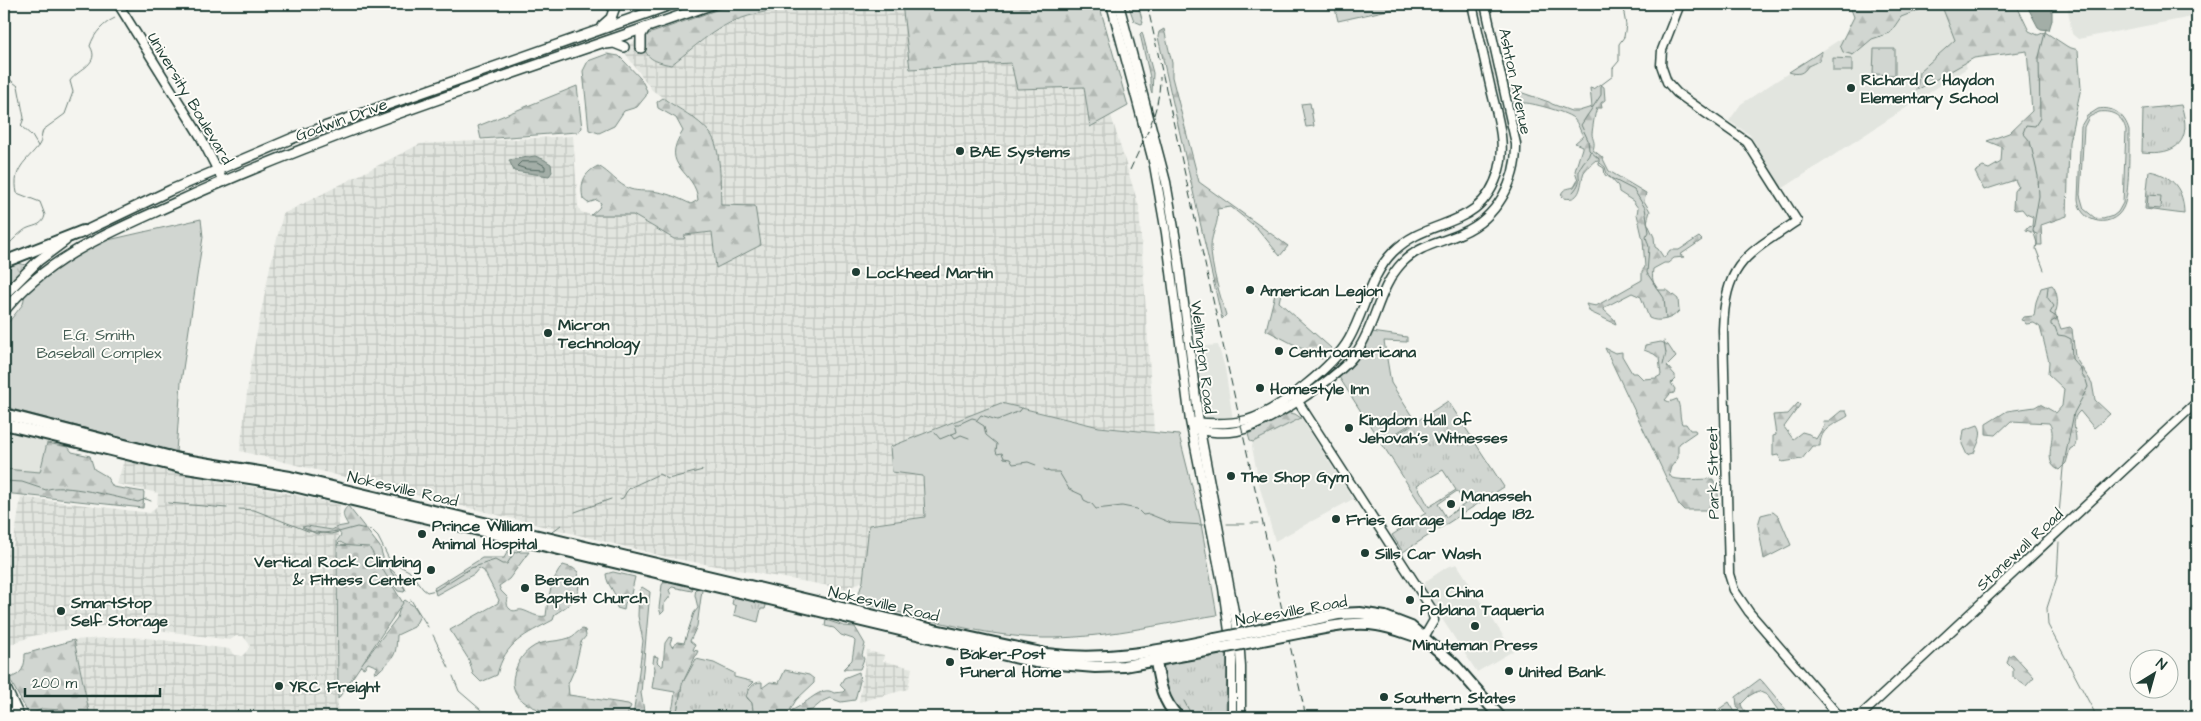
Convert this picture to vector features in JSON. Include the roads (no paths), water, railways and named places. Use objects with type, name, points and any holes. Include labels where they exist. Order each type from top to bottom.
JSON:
[{"type":"highway","points":[[4,262],[83,232]]},
{"type":"highway","name":"Nokesville Road","points":[[4,414],[179,459],[290,477],[733,586]]},
{"type":"highway","name":"Nokesville Road","points":[[4,424],[180,467],[281,483],[733,586],[1046,654],[1062,656],[1152,657],[1302,627],[1338,614],[1377,615],[1412,628],[1454,664],[1500,717]]},
{"type":"highway","points":[[1152,657],[1158,700],[1169,717]]},
{"type":"highway","points":[[1152,657],[1163,696],[1169,707],[1178,717]]},
{"type":"main road","points":[[594,31],[611,18],[616,4]]},
{"type":"main road","name":"Godwin Drive","points":[[4,295],[38,261],[83,232],[218,169],[332,123],[673,4]]},
{"type":"main road","name":"Godwin Drive","points":[[4,311],[36,276],[75,250],[223,181],[347,132],[713,4]]},
{"type":"main road","points":[[641,48],[641,35],[645,28]]},
{"type":"main road","points":[[596,45],[614,43],[624,47]]},
{"type":"street","name":"University Boulevard","points":[[118,4],[200,136],[223,181]]},
{"type":"street","name":"Wellington Road","points":[[1111,4],[1156,173],[1166,233],[1190,425],[1223,588],[1232,660],[1232,717]]},
{"type":"street","name":"Wellington Road","points":[[1119,4],[1166,182],[1176,240],[1199,426],[1239,638],[1242,666],[1241,717]]},
{"type":"street","name":"Ashton Avenue","points":[[1190,425],[1221,433],[1242,430],[1263,422],[1295,397],[1340,354],[1350,338],[1378,272],[1388,257],[1416,235],[1466,216],[1482,202],[1494,184],[1501,160],[1501,136],[1472,4]]},
{"type":"street","name":"Ashton Avenue","points":[[1295,397],[1338,372],[1357,352],[1386,286],[1404,260],[1424,246],[1471,229],[1489,214],[1504,194],[1515,164],[1516,144],[1486,4]]},
{"type":"street","name":"Park Street","points":[[1680,4],[1662,50],[1661,65],[1664,75],[1677,93],[1747,142],[1797,222],[1755,249],[1742,261],[1732,278],[1725,299],[1728,565],[1731,582],[1738,598],[1840,717]]},
{"type":"street","points":[[1295,397],[1431,608],[1434,620],[1423,638]]},
{"type":"street","name":"Stonewall Road","points":[[1859,717],[2197,402]]},
{"type":"street","points":[[4,683],[20,717]]},
{"type":"street","points":[[4,700],[12,717]]},
{"type":"water","points":[[2026,4],[2052,4],[2052,20],[2049,30],[2038,27]]},
{"type":"water","points":[[535,156],[551,164],[552,172],[549,176],[514,171],[509,160]]},
{"type":"waterway","points":[[131,8],[138,4]]},
{"type":"waterway","points":[[1628,4],[1624,14],[1626,25],[1624,37],[1619,44],[1619,61],[1613,68],[1613,76],[1601,85],[1601,95],[1581,125],[1588,140],[1589,150],[1599,159],[1599,165],[1604,168],[1605,175],[1634,190],[1645,208],[1649,232],[1646,237],[1649,247],[1647,273],[1664,298],[1666,319]]},
{"type":"waterway","points":[[4,249],[22,231],[43,221],[45,215],[40,202],[17,193],[16,177],[18,171],[40,143],[43,130],[65,114],[73,92],[70,81],[91,62],[93,57],[90,46],[92,41],[103,26],[115,18]]},
{"type":"waterway","points":[[2044,270],[2036,249],[2037,243],[2033,230],[2039,196],[2038,176],[2030,141],[2023,133],[2026,125],[2035,126],[2040,118],[2039,57],[2046,29]]},
{"type":"waterway","points":[[4,75],[18,86],[24,118],[21,126],[32,136],[38,146]]},
{"type":"waterway","points":[[1573,192],[1577,188],[1579,181],[1579,169],[1590,152]]},
{"type":"waterway","points":[[2048,287],[2047,297],[2054,306],[2050,313],[2058,318],[2051,322],[2051,325],[2055,327],[2058,335],[2071,339],[2072,359],[2081,369],[2088,387],[2074,413],[2063,468],[2058,526]]},
{"type":"waterway","points":[[1663,365],[1666,353],[1664,341]]},
{"type":"waterway","points":[[1022,408],[1020,411],[997,420],[981,415],[976,421],[984,426],[986,435],[997,444],[997,454],[1002,453],[1004,458],[1010,459],[1013,464],[1028,462],[1036,465]]},
{"type":"waterway","points":[[935,433],[940,439],[957,432],[955,424],[972,418],[976,419]]},
{"type":"waterway","points":[[952,434],[955,438],[961,435],[969,438]]},
{"type":"waterway","points":[[1044,469],[1050,472],[1059,472],[1069,489],[1082,495],[1084,500],[1092,504],[1096,509],[1122,506],[1137,509],[1143,515],[1149,514],[1171,523],[1203,525]]},
{"type":"waterway","points":[[620,499],[623,498],[630,488],[659,474],[668,479],[703,470]]},
{"type":"waterway","points":[[4,481],[22,482],[46,490],[53,488],[77,489],[138,502],[146,499],[151,501]]},
{"type":"waterway","points":[[575,512],[611,499]]},
{"type":"waterway","points":[[168,503],[227,508]]},
{"type":"waterway","points":[[239,509],[254,510],[308,531],[331,534],[357,527],[371,530],[378,537],[390,561],[409,571],[427,592],[436,590],[471,568],[495,560],[502,564],[507,564],[514,553],[525,548]]},
{"type":"waterway","points":[[1251,523],[1258,523]]},
{"type":"waterway","points":[[1227,524],[1245,524]]},
{"type":"waterway","points":[[552,532],[561,525]]},
{"type":"waterway","points":[[2059,542],[2057,577],[2047,608],[2048,625],[2097,717]]},
{"type":"waterway","points":[[390,561],[391,572],[406,590]]},
{"type":"waterway","points":[[411,600],[428,627]]},
{"type":"waterway","points":[[433,635],[449,668]]},
{"type":"waterway","points":[[453,676],[459,691],[481,710]]},
{"type":"waterway","points":[[1184,701],[1190,712],[1198,717]]},
{"type":"railway","points":[[1147,4],[1306,717]]},
{"type":"railway","points":[[1130,170],[1154,114],[1160,77]]},
{"type":"place","name":"Richard C Haydon Elementary School","points":[[1851,88]]},
{"type":"place","name":"BAE Systems","points":[[960,151]]},
{"type":"place","name":"Lockheed Martin","points":[[856,272]]},
{"type":"place","name":"American Legion","points":[[1250,290]]},
{"type":"place","name":"Micron Technology","points":[[548,333]]},
{"type":"place","name":"Centroamericana","points":[[1279,351]]},
{"type":"place","name":"Homestyle Inn","points":[[1260,388]]},
{"type":"place","name":"Kingdom Hall of Jehovah's Witnesses","points":[[1349,428]]},
{"type":"place","name":"The Shop Gym","points":[[1231,476]]},
{"type":"place","name":"Manasseh Lodge 182","points":[[1451,504]]},
{"type":"place","name":"Fries Garage","points":[[1336,519]]},
{"type":"place","name":"Prince William Animal Hospital","points":[[422,534]]},
{"type":"place","name":"Sills Car Wash","points":[[1365,553]]},
{"type":"place","name":"Vertical Rock Climbing & Fitness Center","points":[[431,570]]},
{"type":"place","name":"Berean Baptist Church","points":[[525,588]]},
{"type":"place","name":"La China Poblana Taqueria","points":[[1410,600]]},
{"type":"place","name":"SmartStop Self Storage","points":[[61,611]]},
{"type":"place","name":"Minuteman Press","points":[[1475,626]]},
{"type":"place","name":"Baker-Post Funeral Home","points":[[950,662]]},
{"type":"place","name":"United Bank","points":[[1509,671]]},
{"type":"place","name":"YRC Freight","points":[[279,686]]},
{"type":"place","name":"Southern States","points":[[1384,697]]},
{"type":"park label","name":"E.G. Smith Baseball Complex","points":[[99,343]]}]
